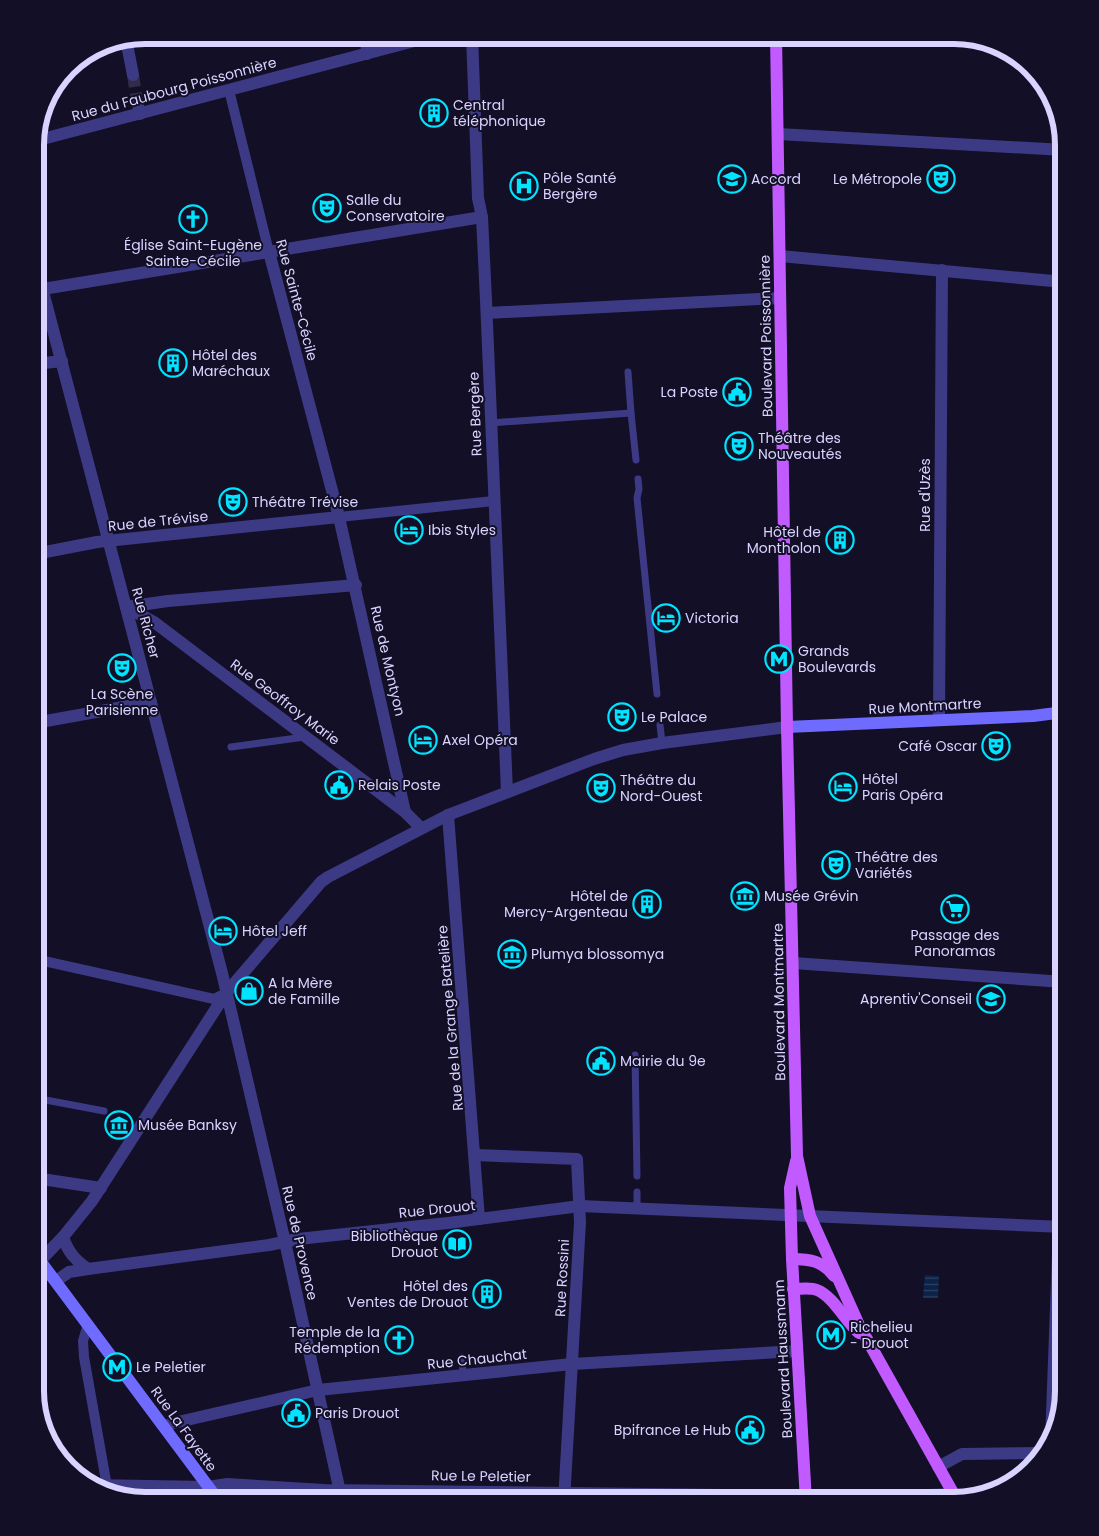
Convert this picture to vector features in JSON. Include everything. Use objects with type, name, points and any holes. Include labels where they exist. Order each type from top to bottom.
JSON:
[{"type":"main road","name":"Boulevard Poissonnière","points":[[776,44],[787,727]]},
{"type":"main road","name":"Rue Montmartre","points":[[787,727],[1033,716],[1055,713]]},
{"type":"main road","name":"Boulevard Montmartre","points":[[787,727],[797,1156],[810,1216],[847,1298]]},
{"type":"main road","name":"Boulevard Montmartre","points":[[791,1216],[790,1188],[797,1156]]},
{"type":"main road","name":"Boulevard Haussmann","points":[[791,1216],[793,1290],[806,1492]]},
{"type":"main road","points":[[792,1259],[808,1259],[823,1264],[836,1279],[847,1298],[865,1339],[952,1492]]},
{"type":"main road","name":"Rue La Fayette","points":[[44,1268],[56,1281],[212,1492]]},
{"type":"main road","points":[[793,1290],[812,1289],[824,1294],[865,1339]]},
{"type":"street","points":[[366,44],[367,54]]},
{"type":"street","name":"Rue du Faubourg Poissonnière","points":[[44,140],[404,44]]},
{"type":"street","name":"Rue Bergère","points":[[472,44],[478,198],[482,217],[507,792]]},
{"type":"street","points":[[127,46],[133,75]]},
{"type":"street","name":"Rue Sainte-Cécile","points":[[229,90],[269,252],[339,517]]},
{"type":"street","points":[[137,100],[140,114]]},
{"type":"street","points":[[778,134],[1055,149]]},
{"type":"street","points":[[44,289],[482,217]]},
{"type":"street","points":[[780,256],[1055,281]]},
{"type":"street","name":"Rue d'Uzès","points":[[939,720],[942,270]]},
{"type":"street","name":"Rue Richer","points":[[44,293],[226,993]]},
{"type":"street","points":[[486,313],[780,298]]},
{"type":"street","points":[[44,363],[62,361]]},
{"type":"street","name":"Rue de Trévise","points":[[44,552],[109,541],[494,501]]},
{"type":"street","name":"Rue de Montyon","points":[[339,517],[356,585],[405,812]]},
{"type":"street","points":[[126,607],[356,585]]},
{"type":"street","name":"Rue Geoffroy Marie","points":[[126,607],[154,622],[405,812],[421,828]]},
{"type":"street","points":[[44,722],[151,702]]},
{"type":"street","points":[[44,1254],[63,1237],[101,1188],[226,993],[321,882],[354,862],[448,815],[602,756],[662,742],[787,727]]},
{"type":"street","name":"Rue de la Grange Batelière","points":[[448,815],[476,1155],[479,1219]]},
{"type":"street","points":[[44,961],[214,999],[226,993]]},
{"type":"street","points":[[793,963],[1055,981]]},
{"type":"street","name":"Rue de Provence","points":[[226,993],[285,1242],[340,1492]]},
{"type":"street","name":"Rue Rossini","points":[[476,1155],[577,1159],[580,1206],[564,1492]]},
{"type":"street","points":[[44,1179],[101,1188]]},
{"type":"street","name":"Rue Drouot","points":[[56,1281],[69,1272],[88,1269],[285,1242],[580,1206],[1055,1227]]},
{"type":"street","points":[[63,1237],[75,1260],[88,1269]]},
{"type":"street","points":[[88,1324],[83,1341],[84,1356],[107,1485]]},
{"type":"street","name":"Rue Chauchat","points":[[164,1426],[318,1390],[572,1364],[797,1351]]},
{"type":"street","points":[[1052,1415],[1055,1363]]},
{"type":"street","points":[[938,1467],[962,1454],[1034,1453]]},
{"type":"street","name":"Rue Le Peletier","points":[[120,1489],[208,1487],[228,1484],[310,1492]]},
{"type":"lane","points":[[628,372],[636,460]]},
{"type":"lane","points":[[490,423],[631,413]]},
{"type":"lane","points":[[638,478],[639,490],[636,498],[657,694]]},
{"type":"lane","points":[[660,725],[662,742]]},
{"type":"lane","points":[[231,747],[305,736]]},
{"type":"lane","points":[[635,1055],[636,1176]]},
{"type":"lane","points":[[44,1100],[104,1111]]},
{"type":"lane","points":[[637,1192],[637,1208]]},
{"type":"lane","points":[[462,1357],[464,1375]]},
{"type":"water","points":[[925,1275],[939,1276],[938,1298],[923,1298]]},
{"type":"tunnel","points":[[133,75],[137,101]]},
{"type":"place","name":"Central téléphonique","points":[[434,113]]},
{"type":"place","name":"Accord","points":[[732,179]]},
{"type":"place","name":"Le Métropole","points":[[941,179]]},
{"type":"place","name":"Pôle Santé Bergère","points":[[524,186]]},
{"type":"place","name":"Salle du Conservatoire","points":[[327,208]]},
{"type":"place","name":"Église Saint-Eugène Sainte-Cécile","points":[[193,219]]},
{"type":"place","name":"Hôtel des Maréchaux","points":[[173,363]]},
{"type":"place","name":"La Poste","points":[[737,392]]},
{"type":"place","name":"Théâtre des Nouveautés","points":[[739,446]]},
{"type":"place","name":"Théâtre Trévise","points":[[233,502]]},
{"type":"place","name":"Ibis Styles","points":[[409,530]]},
{"type":"place","name":"Hôtel de Montholon","points":[[840,540]]},
{"type":"place","name":"Victoria","points":[[666,618]]},
{"type":"place","name":"Grands Boulevards","points":[[779,659]]},
{"type":"place","name":"La Scène Parisienne","points":[[122,668]]},
{"type":"place","name":"Le Palace","points":[[622,717]]},
{"type":"place","name":"Axel Opéra","points":[[423,740]]},
{"type":"place","name":"Café Oscar","points":[[996,746]]},
{"type":"place","name":"Relais Poste","points":[[339,785]]},
{"type":"place","name":"Hôtel Paris Opéra","points":[[843,787]]},
{"type":"place","name":"Théâtre du Nord-Ouest","points":[[601,788]]},
{"type":"place","name":"Théâtre des Variétés","points":[[836,865]]},
{"type":"place","name":"Musée Grévin","points":[[745,896]]},
{"type":"place","name":"Hôtel de Mercy-Argenteau","points":[[647,904]]},
{"type":"place","name":"Passage des Panoramas","points":[[955,909]]},
{"type":"place","name":"Hôtel Jeff","points":[[223,931]]},
{"type":"place","name":"Plumya blossomya","points":[[512,954]]},
{"type":"place","name":"A la Mère de Famille","points":[[249,991]]},
{"type":"place","name":"Aprentiv'Conseil","points":[[991,999]]},
{"type":"place","name":"Mairie du 9e","points":[[601,1061]]},
{"type":"place","name":"Musée Banksy","points":[[119,1125]]},
{"type":"place","name":"Bibliothèque Drouot","points":[[457,1244]]},
{"type":"place","name":"Hôtel des Ventes de Drouot","points":[[487,1294]]},
{"type":"place","name":"Richelieu - Drouot","points":[[831,1335]]},
{"type":"place","name":"Temple de la Rédemption","points":[[399,1340]]},
{"type":"place","name":"Le Peletier","points":[[117,1367]]},
{"type":"place","name":"Paris Drouot","points":[[296,1413]]},
{"type":"place","name":"Bpifrance Le Hub","points":[[750,1430]]}]
